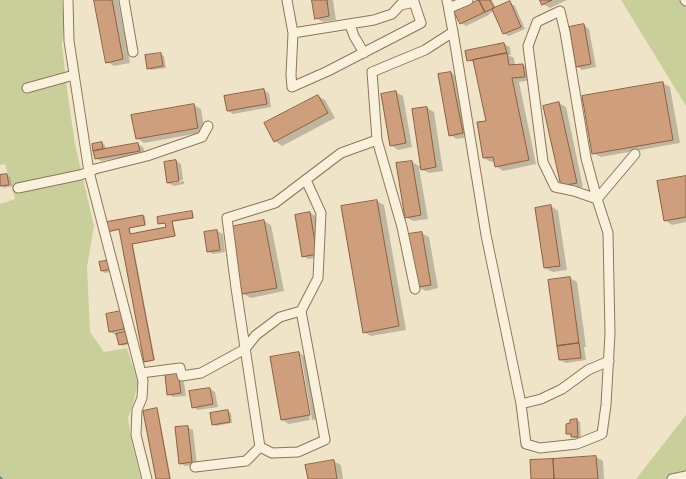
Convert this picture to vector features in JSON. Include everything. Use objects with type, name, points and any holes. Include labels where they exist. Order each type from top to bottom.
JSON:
[{"type":"street","points":[[68,0],[69,41],[89,172],[143,381],[142,398],[136,410],[136,435],[147,479]]},
{"type":"street","points":[[124,0],[133,52]]},
{"type":"street","points":[[287,0],[293,33],[291,75],[292,87],[328,71],[421,23],[414,2],[403,2],[392,14],[374,20],[293,33]]},
{"type":"street","points":[[468,0],[448,4],[486,235],[521,404],[526,444],[540,448],[577,444],[602,434],[606,405],[609,361],[610,334],[608,233],[586,158],[565,32],[560,11],[537,22],[528,46],[543,162],[555,187],[574,191],[597,199]]},
{"type":"street","points":[[350,24],[354,36],[364,53]]},
{"type":"street","points":[[415,289],[402,227],[377,140],[372,72],[425,50],[453,28]]},
{"type":"street","points":[[27,88],[74,75]]},
{"type":"street","points":[[18,188],[89,172],[95,169],[147,156],[202,137],[208,126]]},
{"type":"street","points":[[260,447],[227,218],[275,203],[341,153],[377,140]]},
{"type":"street","points":[[597,199],[635,154]]},
{"type":"street","points":[[260,447],[272,453],[298,452],[325,440],[301,311],[318,278],[321,220],[321,213],[306,180]]},
{"type":"street","points":[[141,373],[180,368],[182,376],[201,373],[245,349],[256,335],[280,317],[301,311]]},
{"type":"street","points":[[521,404],[541,399],[562,389],[588,370],[609,361]]},
{"type":"street","points":[[195,466],[246,461],[260,447]]},
{"type":"street","points":[[672,479],[686,476]]},
{"type":"green space","points":[[0,0],[62,0],[64,28],[62,44],[67,90],[75,144],[94,226],[87,267],[90,332],[104,352],[127,348],[138,383],[128,418],[132,444],[141,479],[0,479],[0,204],[15,199],[5,164],[0,165]]},
{"type":"green space","points":[[621,0],[686,0],[686,106]]},
{"type":"green space","points":[[686,415],[686,479],[636,479]]},
{"type":"building","points":[[94,0],[112,0],[123,59],[106,63]]},
{"type":"building","points":[[312,0],[327,0],[329,16],[315,19]]},
{"type":"building","points":[[479,0],[485,12],[460,24],[454,12]]},
{"type":"building","points":[[479,0],[490,0],[494,8],[485,12]]},
{"type":"building","points":[[540,0],[552,0],[542,5]]},
{"type":"building","points":[[510,1],[521,27],[503,34],[492,9]]},
{"type":"building","points":[[584,24],[591,64],[576,67],[569,27]]},
{"type":"building","points":[[504,43],[507,53],[467,61],[465,51]]},
{"type":"building","points":[[161,53],[163,66],[147,69],[145,55]]},
{"type":"building","points":[[507,53],[509,65],[523,64],[525,77],[512,78],[529,160],[495,167],[493,157],[483,158],[477,122],[486,121],[473,60]]},
{"type":"building","points":[[451,72],[463,133],[449,136],[438,74]]},
{"type":"building","points":[[663,82],[673,140],[592,154],[582,96]]},
{"type":"building","points":[[264,89],[267,104],[227,111],[224,96]]},
{"type":"building","points":[[396,91],[406,143],[390,146],[381,94]]},
{"type":"building","points":[[318,95],[328,113],[274,142],[264,123]]},
{"type":"building","points":[[559,102],[577,183],[561,186],[543,106]]},
{"type":"building","points":[[194,104],[198,128],[136,139],[131,115]]},
{"type":"building","points":[[427,107],[436,167],[421,170],[412,109]]},
{"type":"building","points":[[102,142],[103,149],[93,151],[92,144]]},
{"type":"building","points":[[138,143],[140,151],[95,159],[93,151]]},
{"type":"building","points":[[176,160],[179,181],[167,183],[164,162]]},
{"type":"building","points":[[412,161],[421,215],[405,218],[396,163]]},
{"type":"building","points":[[7,174],[9,185],[0,186],[0,175]]},
{"type":"building","points":[[686,176],[686,217],[664,221],[657,181]]},
{"type":"building","points":[[377,200],[399,326],[363,333],[341,206]]},
{"type":"building","points":[[551,205],[560,266],[544,268],[535,208]]},
{"type":"building","points":[[192,211],[193,218],[172,221],[175,236],[132,244],[154,360],[144,362],[119,229],[107,232],[105,222],[143,215],[145,225],[129,228],[130,234],[166,227],[165,223],[158,224],[157,217]]},
{"type":"building","points":[[310,212],[317,254],[302,257],[295,215]]},
{"type":"building","points":[[264,220],[277,288],[242,294],[230,227]]},
{"type":"building","points":[[217,230],[220,250],[207,252],[204,232]]},
{"type":"building","points":[[422,232],[431,285],[417,287],[408,234]]},
{"type":"building","points":[[111,260],[112,269],[101,271],[99,262]]},
{"type":"building","points":[[570,277],[579,343],[557,346],[548,280]]},
{"type":"building","points":[[121,311],[124,329],[109,332],[106,314]]},
{"type":"building","points":[[125,332],[128,343],[119,345],[116,334]]},
{"type":"building","points":[[579,343],[581,358],[559,360],[557,346]]},
{"type":"building","points":[[299,352],[310,415],[281,420],[270,357]]},
{"type":"building","points":[[178,372],[181,393],[167,395],[165,374]]},
{"type":"building","points":[[210,388],[213,404],[192,408],[189,391]]},
{"type":"building","points":[[157,408],[170,479],[156,479],[143,411]]},
{"type":"building","points":[[228,410],[230,422],[212,425],[210,413]]},
{"type":"building","points":[[577,419],[578,437],[571,437],[571,434],[566,434],[566,424],[570,423],[570,420]]},
{"type":"building","points":[[188,426],[192,462],[179,464],[175,427]]},
{"type":"building","points":[[596,456],[598,479],[554,479],[553,459]]},
{"type":"building","points":[[553,459],[554,479],[531,479],[530,460]]},
{"type":"building","points":[[334,460],[337,479],[308,479],[305,465]]}]
